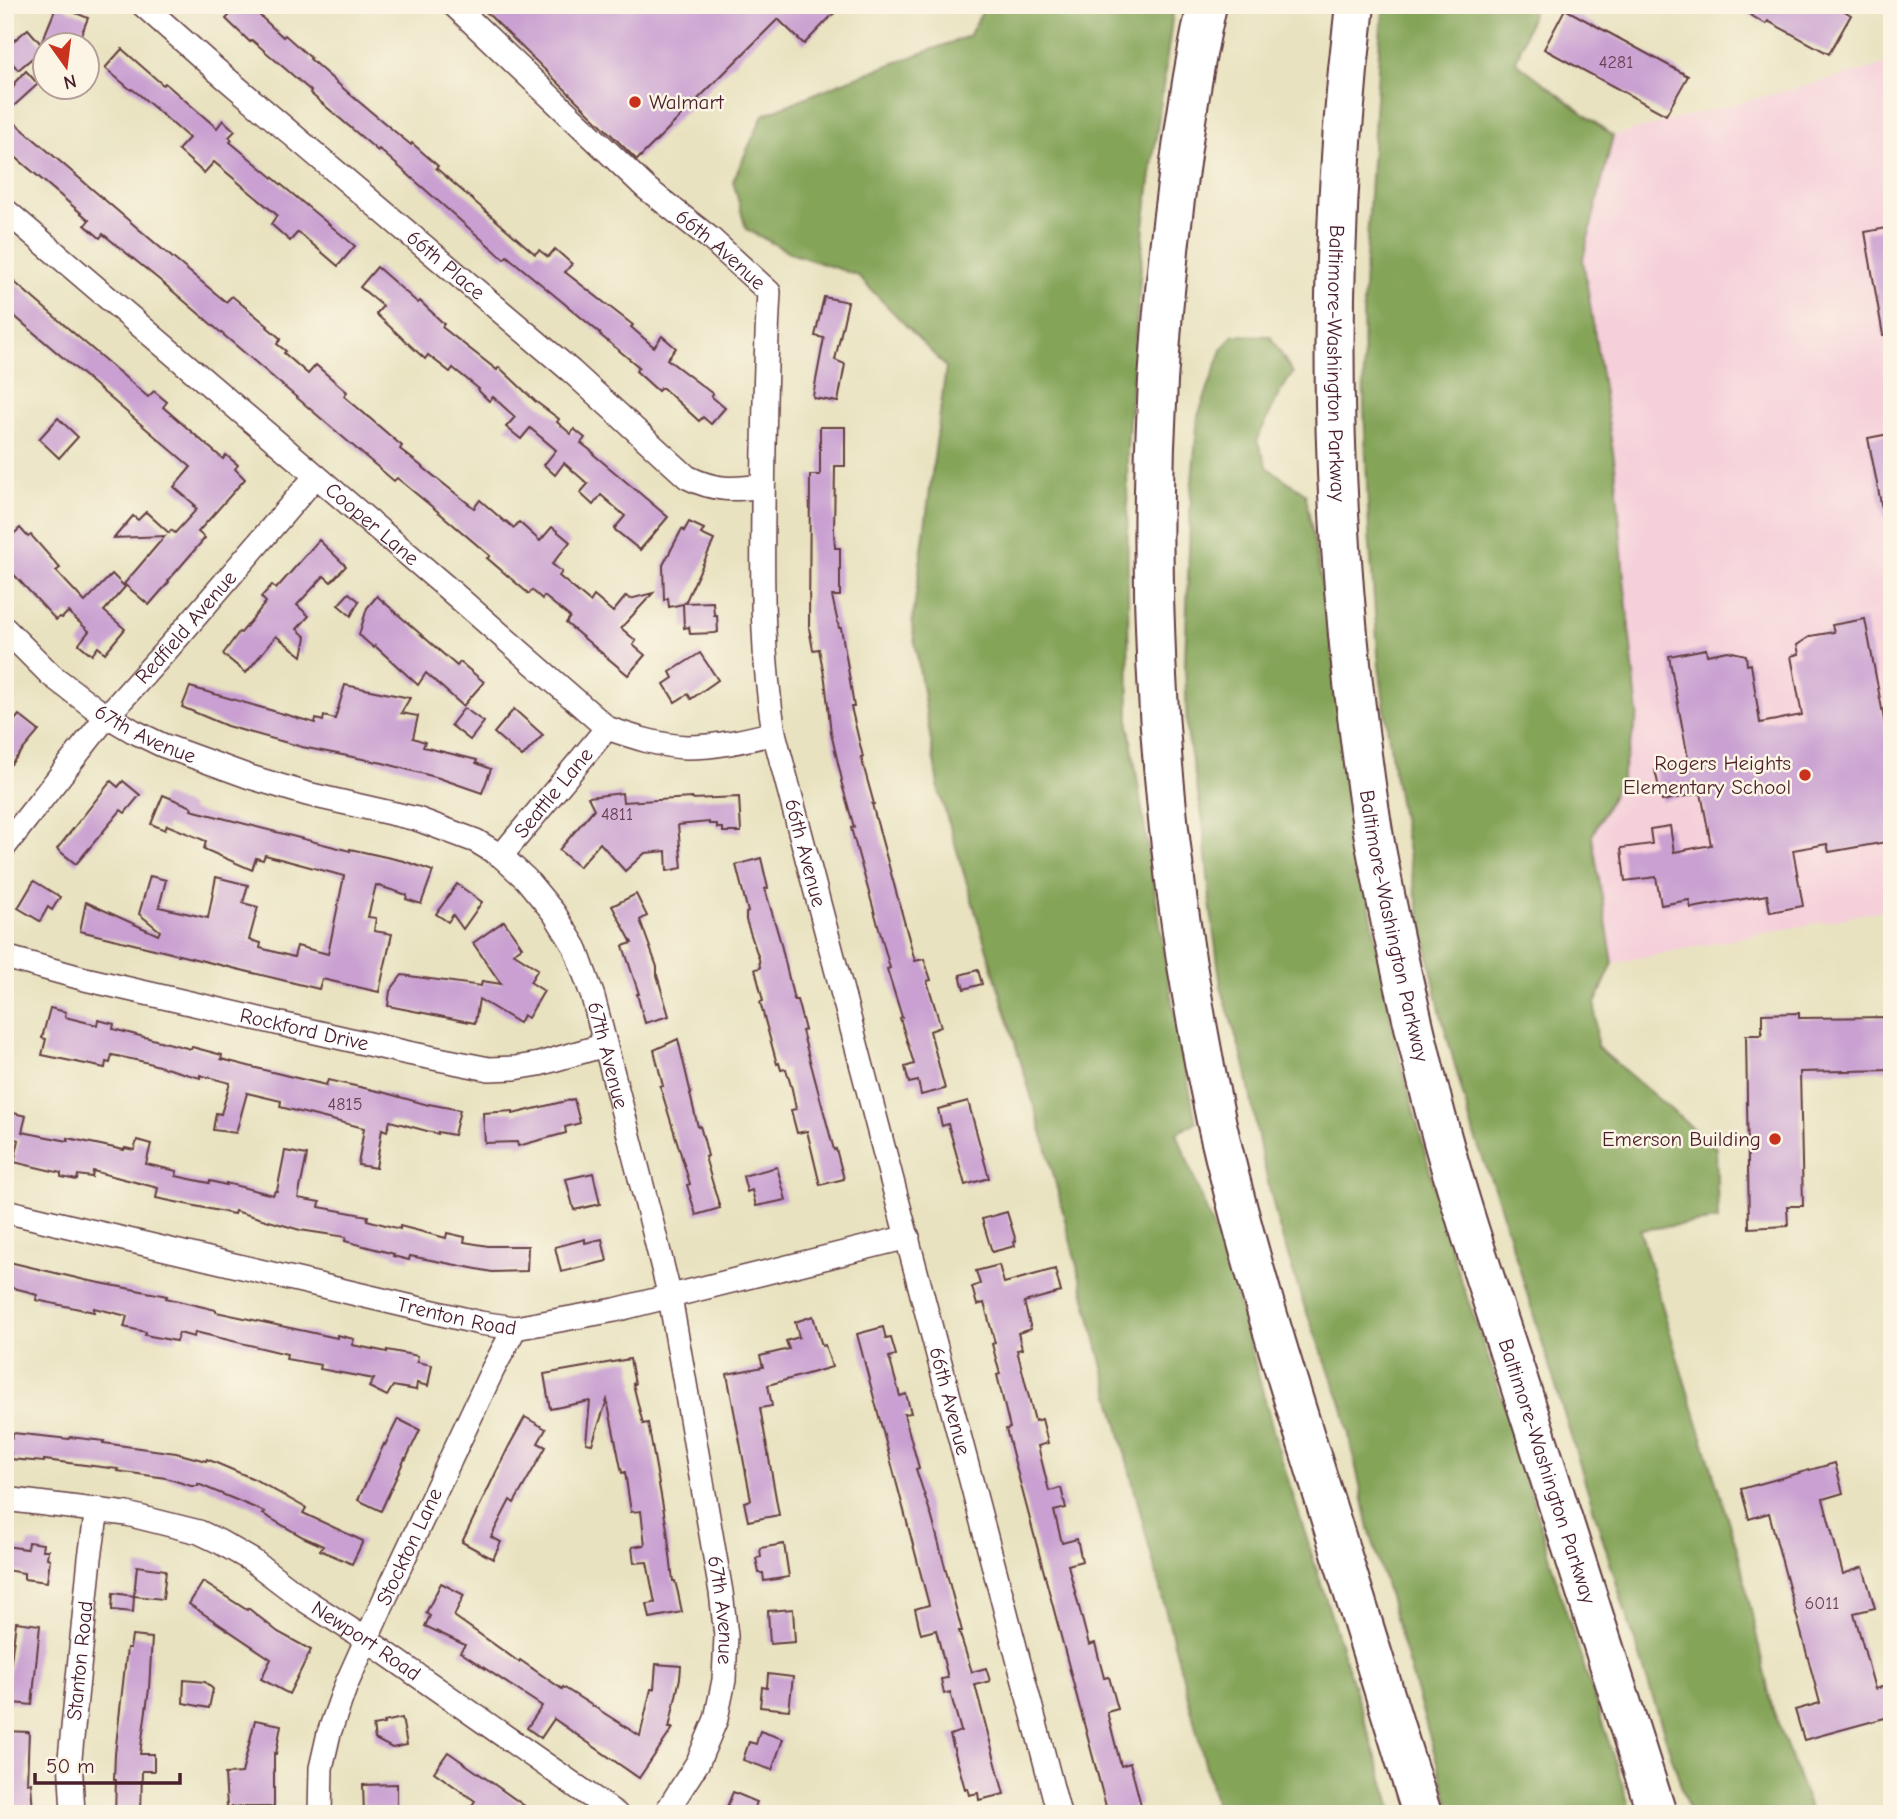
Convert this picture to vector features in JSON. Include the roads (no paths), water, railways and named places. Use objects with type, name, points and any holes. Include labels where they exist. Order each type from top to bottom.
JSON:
[{"type":"highway","points":[[1207,5],[1179,170],[1165,280],[1156,400],[1155,632],[1161,748],[1174,878],[1211,1094],[1244,1233],[1276,1345],[1422,1814]]},
{"type":"highway","name":"Baltimore-Washington Parkway","points":[[1354,5],[1334,279],[1334,405],[1346,618],[1376,845],[1422,1060],[1455,1182],[1657,1814]]},
{"type":"street","name":"66th Place","points":[[143,5],[572,371],[687,477],[704,486],[722,489],[763,486]]},
{"type":"street","name":"66th Avenue","points":[[454,5],[646,188],[711,239],[769,292],[765,355],[762,612],[769,702],[1059,1814]]},
{"type":"street","name":"Cooper Lane","points":[[5,210],[607,728],[664,744],[689,747],[721,744],[775,733]]},
{"type":"street","name":"Redfield Avenue","points":[[5,846],[107,716],[316,476]]},
{"type":"street","name":"67th Avenue","points":[[5,629],[51,676],[107,716],[163,745],[218,766],[307,794],[417,819],[476,841],[501,856],[526,879],[554,913],[575,947],[593,998],[670,1297],[721,1592],[726,1636],[724,1680],[716,1719],[698,1762],[665,1814]]},
{"type":"street","name":"Seattle Lane","points":[[501,856],[607,728]]},
{"type":"street","name":"Rockford Drive","points":[[5,957],[85,979],[357,1042],[489,1069],[540,1063],[605,1045]]},
{"type":"street","name":"Trenton Road","points":[[5,1212],[480,1323],[515,1328],[615,1310],[908,1237]]},
{"type":"street","name":"Stockton Lane","points":[[320,1814],[321,1768],[328,1733],[346,1685],[493,1369],[515,1328]]},
{"type":"street","name":"Newport Road","points":[[5,1499],[127,1514],[199,1532],[220,1542],[253,1561],[303,1599],[367,1640],[615,1814]]},
{"type":"street","name":"Stanton Road","points":[[73,1814],[70,1758],[97,1509]]},
{"type":"place","name":"Walmart","points":[[635,102]]},
{"type":"place","name":"Rogers Heights Elementary School","points":[[1805,775]]},
{"type":"place","name":"Emerson Building","points":[[1775,1139]]}]
